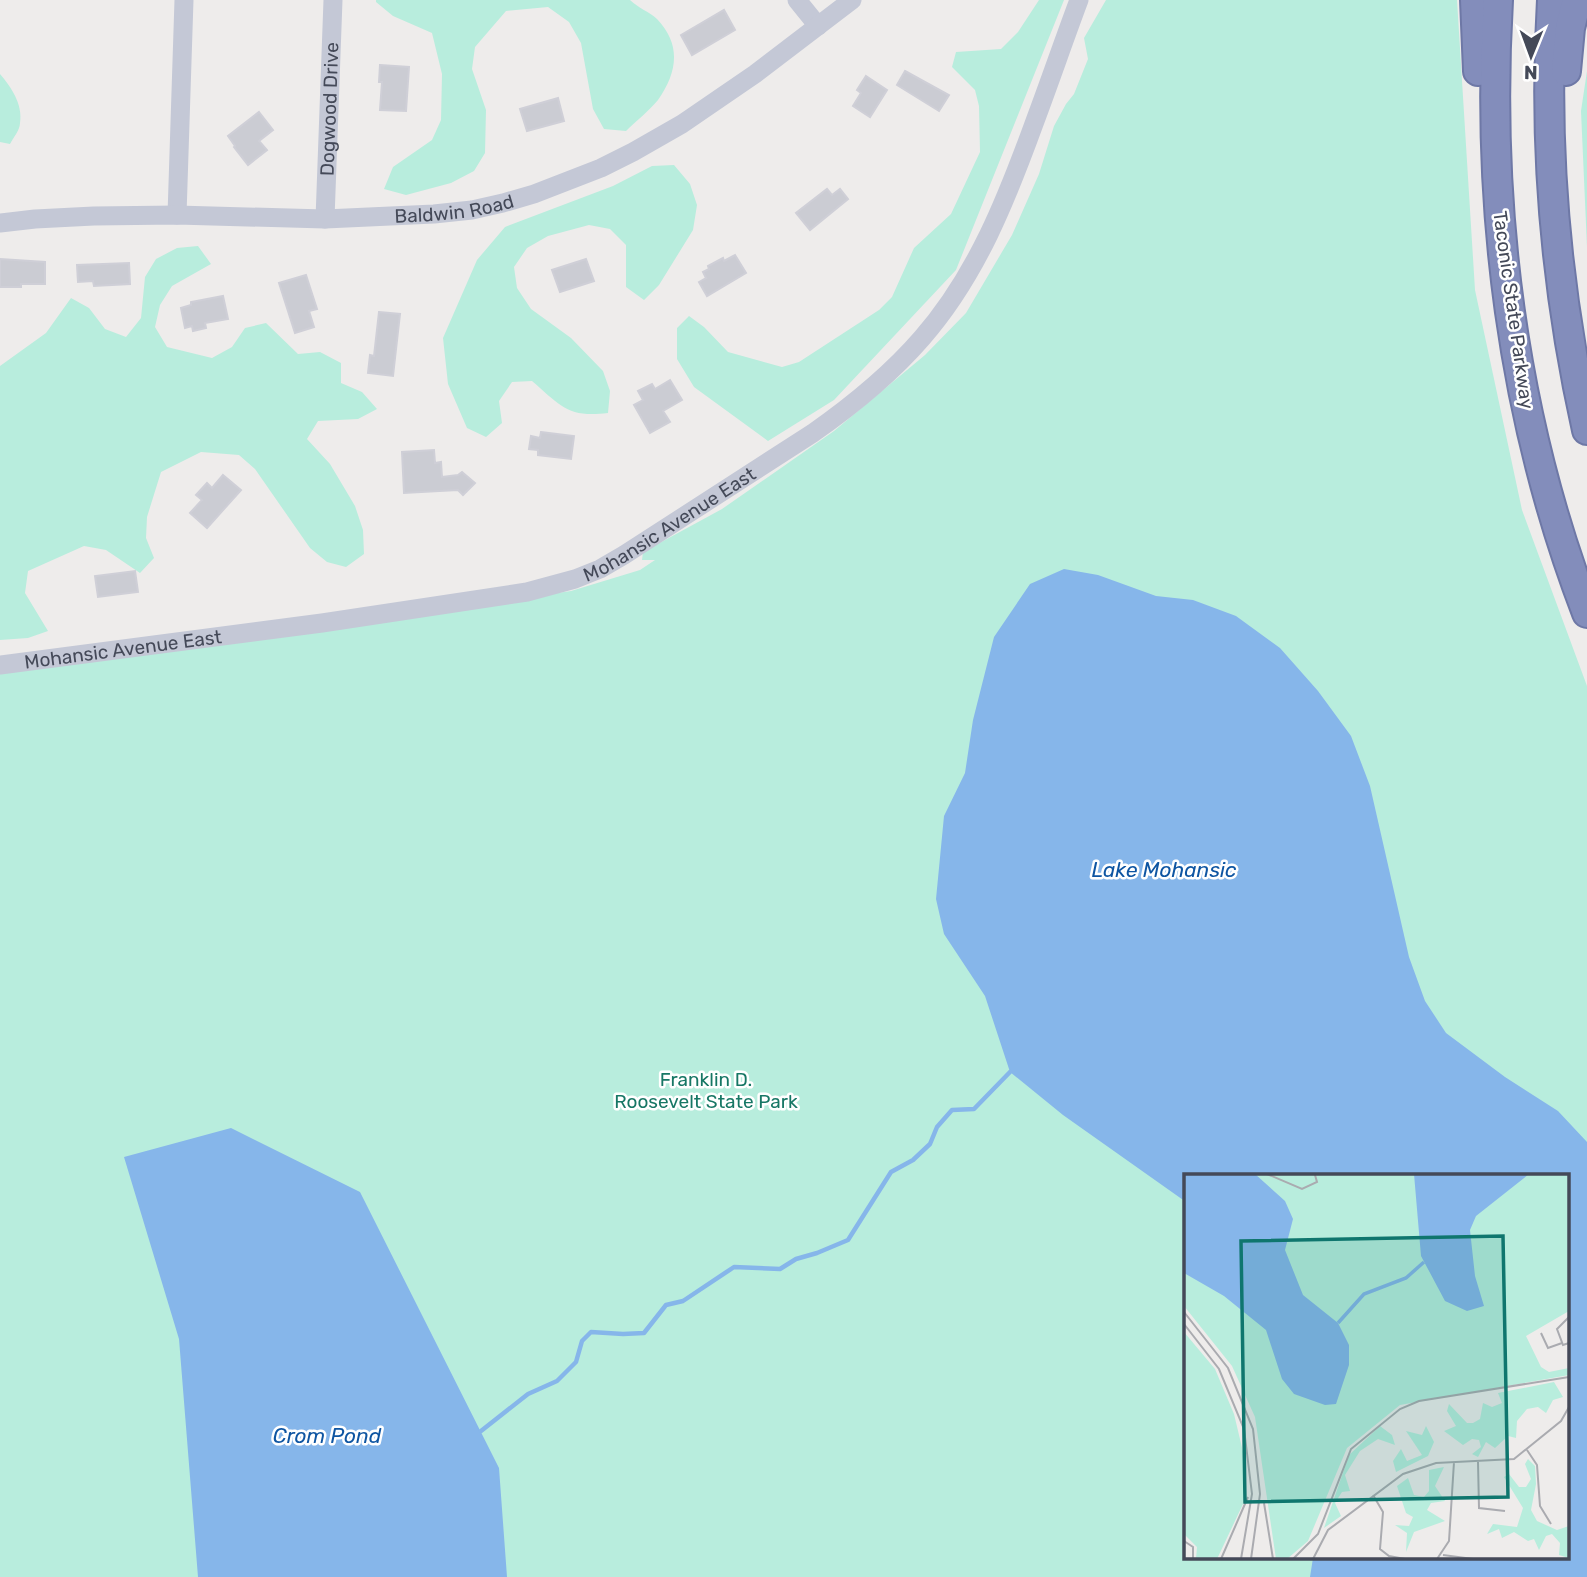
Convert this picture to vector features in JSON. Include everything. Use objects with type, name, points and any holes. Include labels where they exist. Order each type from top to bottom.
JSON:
[{"type":"highway","points":[[1475,0],[1482,160],[1490,218],[1513,329]]},
{"type":"highway","name":"Taconic State Parkway","points":[[1499,0],[1495,67],[1496,158],[1504,261],[1513,329],[1527,408],[1549,497],[1587,613]]},
{"type":"highway","points":[[1552,0],[1548,101],[1553,213],[1566,326],[1587,430]]},
{"type":"highway","points":[[1553,213],[1568,43],[1577,0]]},
{"type":"street","points":[[177,215],[184,0]]},
{"type":"street","name":"Dogwood Drive","points":[[325,219],[333,0]]},
{"type":"street","points":[[797,0],[818,26]]},
{"type":"street","name":"Baldwin Road","points":[[0,223],[94,216],[325,219],[434,214],[472,209],[534,194],[601,168],[705,109],[852,0]]},
{"type":"street","name":"Mohansic Avenue East","points":[[0,665],[322,623],[527,592],[575,579],[624,555],[842,413],[897,365],[923,337],[966,276],[1000,212],[1079,0]]},
{"type":"green space","points":[[376,0],[630,0],[654,17],[665,29],[673,49],[673,69],[658,100],[626,131],[604,129],[593,109],[581,43],[569,22],[548,7],[506,11],[475,47],[472,69],[486,110],[485,153],[474,171],[451,183],[406,195],[384,189],[393,167],[432,140],[441,120],[442,74],[432,33],[393,16]]},
{"type":"green space","points":[[1039,0],[1064,0],[956,270],[834,400],[768,441],[694,387],[677,359],[677,328],[689,316],[728,352],[782,367],[799,362],[879,310],[892,297],[914,248],[951,214],[980,152],[979,106],[975,90],[952,67],[956,52],[1001,49],[1018,32]]},
{"type":"green space","name":"Franklin D. Roosevelt State Park","points":[[1106,0],[1457,0],[1475,290],[1522,510],[1587,686],[1587,1577],[0,1577],[0,674],[571,591],[640,570],[655,560],[642,560],[643,552],[722,509],[834,431],[925,355],[966,313],[1012,235],[1039,174],[1054,126],[1074,94],[1088,59],[1084,38]]},
{"type":"green space","points":[[1587,71],[1587,247],[1581,111]]},
{"type":"green space","points":[[0,74],[12,90],[20,109],[20,126],[10,144],[0,142]]},
{"type":"green space","points":[[674,165],[690,184],[697,205],[693,230],[659,285],[644,300],[626,287],[626,245],[610,229],[589,225],[548,236],[527,248],[514,267],[517,288],[531,309],[571,338],[603,371],[610,391],[608,413],[574,412],[558,403],[532,381],[512,382],[499,401],[502,423],[486,437],[467,428],[448,384],[443,338],[477,260],[505,227],[613,186],[652,166]]},
{"type":"green space","points":[[198,246],[211,264],[172,286],[160,305],[155,327],[167,347],[212,358],[232,347],[245,328],[266,323],[298,354],[320,352],[341,363],[341,383],[362,392],[377,409],[358,419],[318,421],[307,439],[330,464],[355,506],[363,530],[364,554],[346,567],[327,562],[310,548],[255,469],[239,455],[201,452],[161,472],[147,517],[146,538],[154,558],[140,573],[106,550],[84,546],[28,571],[25,593],[48,631],[28,638],[0,640],[0,366],[46,333],[71,298],[89,308],[105,329],[126,337],[141,318],[145,277],[156,259],[177,248]]},
{"type":"water","name":"Lake Mohansic","points":[[1064,569],[1098,575],[1156,596],[1193,600],[1236,616],[1280,648],[1318,691],[1351,736],[1370,786],[1409,957],[1425,1001],[1446,1033],[1505,1077],[1558,1111],[1587,1142],[1587,1577],[1310,1577],[1313,1560],[1570,1560],[1570,1174],[1184,1174],[1184,1201],[1063,1115],[1010,1072],[985,996],[944,934],[936,899],[944,816],[965,773],[973,720],[994,637],[1030,584]]},
{"type":"water","name":"Crom Pond","points":[[231,1128],[360,1192],[499,1468],[507,1577],[198,1577],[179,1339],[124,1157]]},
{"type":"building","points":[[724,10],[735,30],[692,55],[681,35]]},
{"type":"building","points":[[380,65],[409,67],[406,111],[380,110]]},
{"type":"building","points":[[905,71],[949,95],[939,111],[897,85]]},
{"type":"building","points":[[866,76],[887,90],[870,117],[853,106],[861,93],[857,90]]},
{"type":"building","points":[[558,98],[564,121],[527,131],[520,109]]},
{"type":"building","points":[[259,112],[273,130],[259,141],[267,150],[248,165],[228,136]]},
{"type":"building","points":[[827,189],[832,195],[840,189],[848,199],[810,230],[796,213]]},
{"type":"building","points":[[735,255],[746,273],[707,296],[699,282],[706,278],[703,272],[723,258],[724,261]]},
{"type":"building","points":[[0,259],[45,262],[45,284],[0,287]]},
{"type":"building","points":[[586,259],[594,281],[560,292],[552,270]]},
{"type":"building","points":[[129,263],[130,284],[94,286],[93,281],[78,282],[77,265]]},
{"type":"building","points":[[306,275],[317,309],[309,311],[314,327],[295,333],[279,283]]},
{"type":"building","points":[[223,296],[228,319],[205,323],[206,328],[193,331],[192,326],[185,328],[181,308],[191,305],[191,302]]},
{"type":"building","points":[[379,312],[400,314],[393,376],[368,373],[370,355],[374,356]]},
{"type":"building","points":[[670,380],[682,400],[663,411],[670,422],[650,433],[634,405],[643,400],[638,391],[652,384],[655,389]]},
{"type":"building","points":[[541,432],[574,436],[571,459],[538,455],[538,450],[529,449],[531,436],[540,438]]},
{"type":"building","points":[[434,450],[435,463],[441,462],[442,477],[462,472],[475,483],[463,495],[458,490],[404,493],[402,452]]},
{"type":"building","points":[[223,475],[241,490],[207,528],[190,513],[202,500],[196,495],[207,483],[212,488]]},
{"type":"building","points":[[135,571],[138,592],[98,597],[95,576]]},
{"type":"waterway","points":[[481,1431],[528,1394],[557,1381],[576,1362],[582,1341],[591,1332],[644,1333],[666,1305],[683,1301],[734,1267],[780,1269],[796,1259],[848,1240],[891,1172],[913,1160],[930,1144],[937,1127],[952,1110],[974,1109],[1010,1072]]}]
